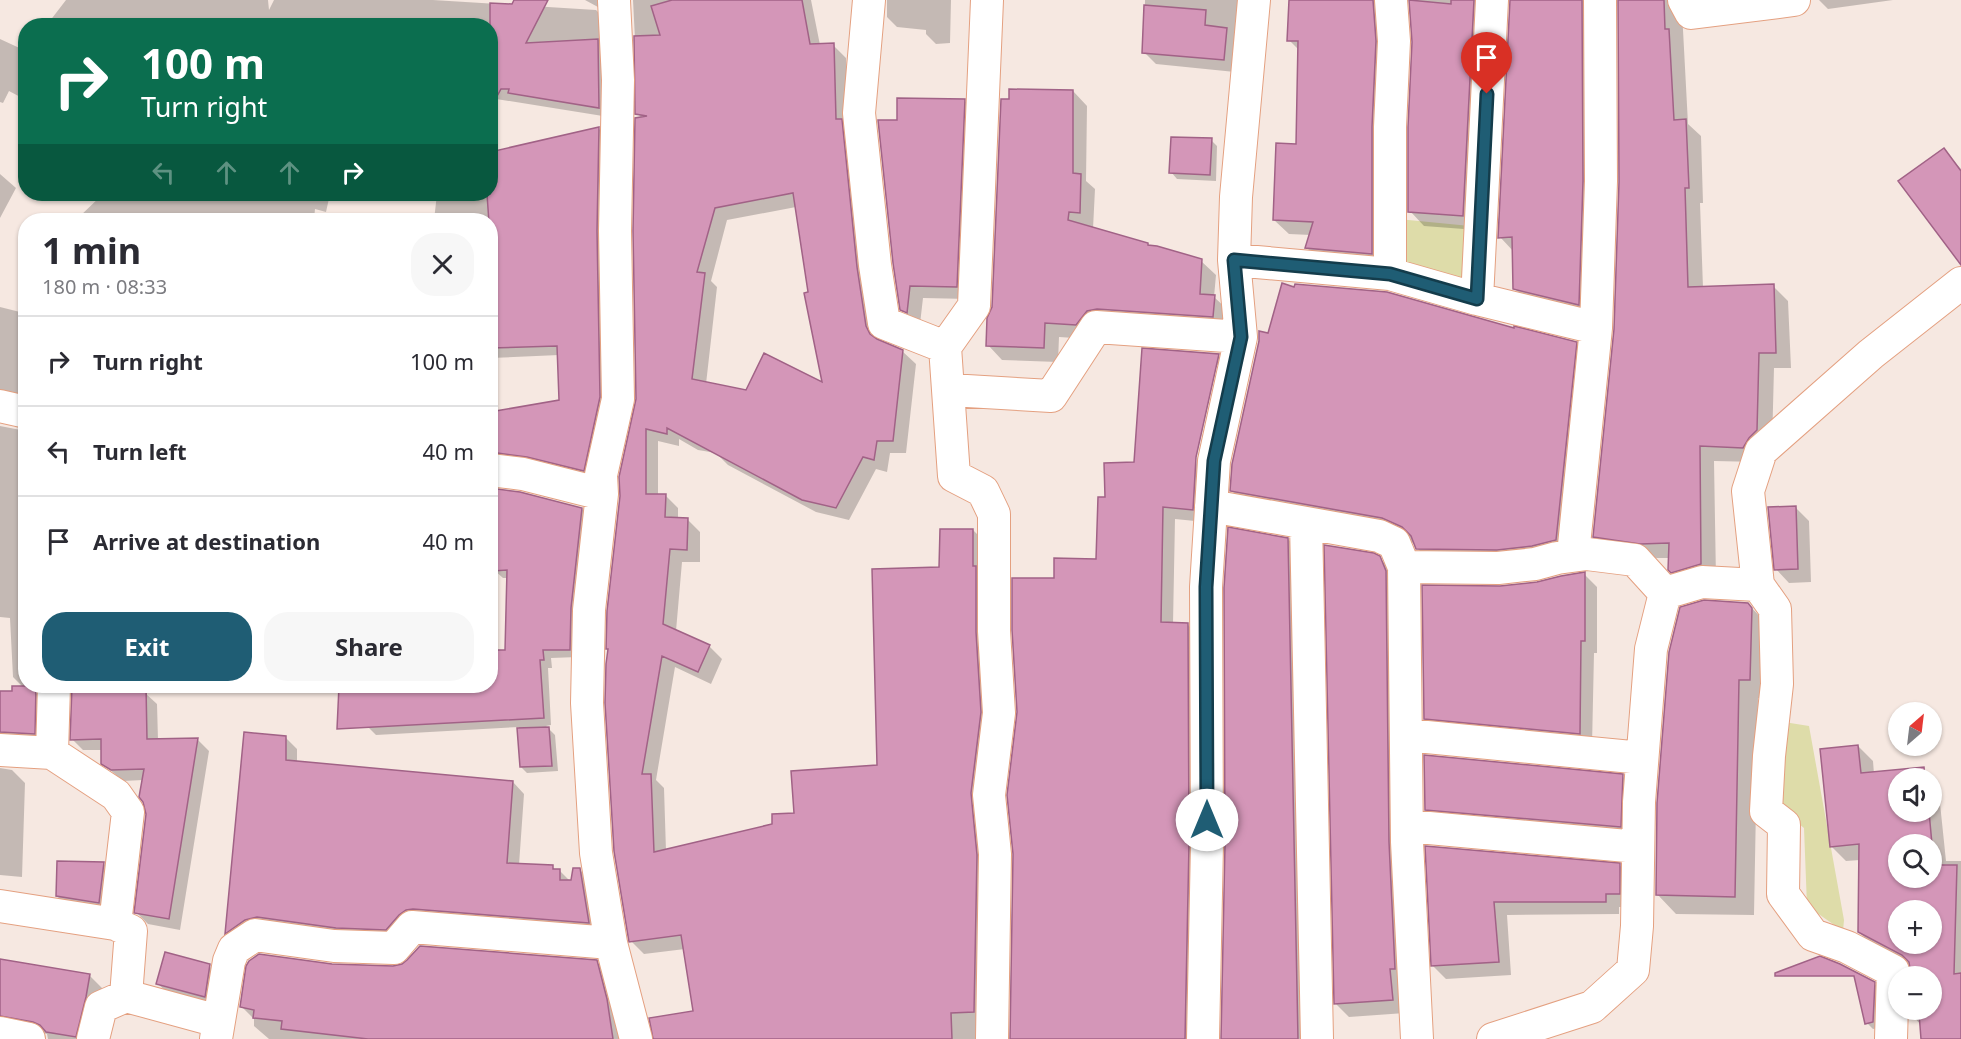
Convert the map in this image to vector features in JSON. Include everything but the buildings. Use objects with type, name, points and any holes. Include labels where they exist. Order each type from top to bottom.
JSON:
[{"type":"street","points":[[609,0],[616,0],[618,80],[615,231],[618,399],[601,475],[602,494],[589,610],[587,703],[596,853],[611,943],[636,1039]]},
{"type":"street","points":[[869,0],[859,113],[875,265],[884,323],[945,346]]},
{"type":"street","points":[[987,0],[974,306],[945,346],[950,390],[954,476],[983,491],[994,514],[994,631],[999,713],[989,795],[995,854],[992,1039]]},
{"type":"street","points":[[1203,1039],[1207,844],[1206,587],[1214,461],[1241,337],[1234,260],[1236,197],[1254,0]]},
{"type":"street","points":[[1390,274],[1390,127],[1394,41],[1391,0]]},
{"type":"street","points":[[1477,299],[1492,0]]},
{"type":"street","points":[[1573,555],[1596,328],[1601,181],[1600,0]]},
{"type":"street","points":[[1684,0],[1691,13],[1794,0]]},
{"type":"street","points":[[1234,260],[1390,274],[1477,299],[1596,328]]},
{"type":"street","points":[[1891,1039],[1893,971],[1847,947],[1813,935],[1783,894],[1784,825],[1766,811],[1777,684],[1774,609],[1758,585],[1748,491],[1761,451],[1871,354],[1961,283]]},
{"type":"street","points":[[950,390],[1051,396],[1096,327],[1241,337]]},
{"type":"street","points":[[0,406],[18,410]]},
{"type":"street","points":[[498,471],[545,479],[602,494]]},
{"type":"street","points":[[1211,506],[1379,536],[1394,543],[1404,567],[1407,826],[1417,1039]]},
{"type":"street","points":[[1306,523],[1317,1039]]},
{"type":"street","points":[[1404,567],[1498,568],[1587,554],[1635,560],[1665,593]]},
{"type":"street","points":[[1665,593],[1701,582],[1758,585]]},
{"type":"street","points":[[1492,1039],[1592,1007],[1633,970],[1642,758],[1651,650],[1665,593]]},
{"type":"street","points":[[52,753],[54,693]]},
{"type":"street","points":[[1406,735],[1642,758]]},
{"type":"street","points":[[0,750],[52,753],[116,795],[128,812],[115,924]]},
{"type":"street","points":[[1407,826],[1638,847]]},
{"type":"street","points":[[0,906],[115,924],[131,931],[126,996]]},
{"type":"street","points":[[93,1039],[101,1007],[126,996],[217,1030],[229,961],[234,949],[255,935],[334,946],[393,948],[412,927],[611,943]]},
{"type":"street","points":[[0,1033],[28,1039]]},
{"type":"shaded area","points":[[1398,219],[1470,226],[1468,288],[1395,268]]},
{"type":"shaded area","points":[[1784,722],[1809,726],[1844,920],[1843,931],[1807,906],[1804,828],[1777,806]]},
{"type":"route","points":[[1207,820],[1206,587],[1214,461],[1241,337],[1234,260],[1390,274],[1477,299],[1487,94]]}]
